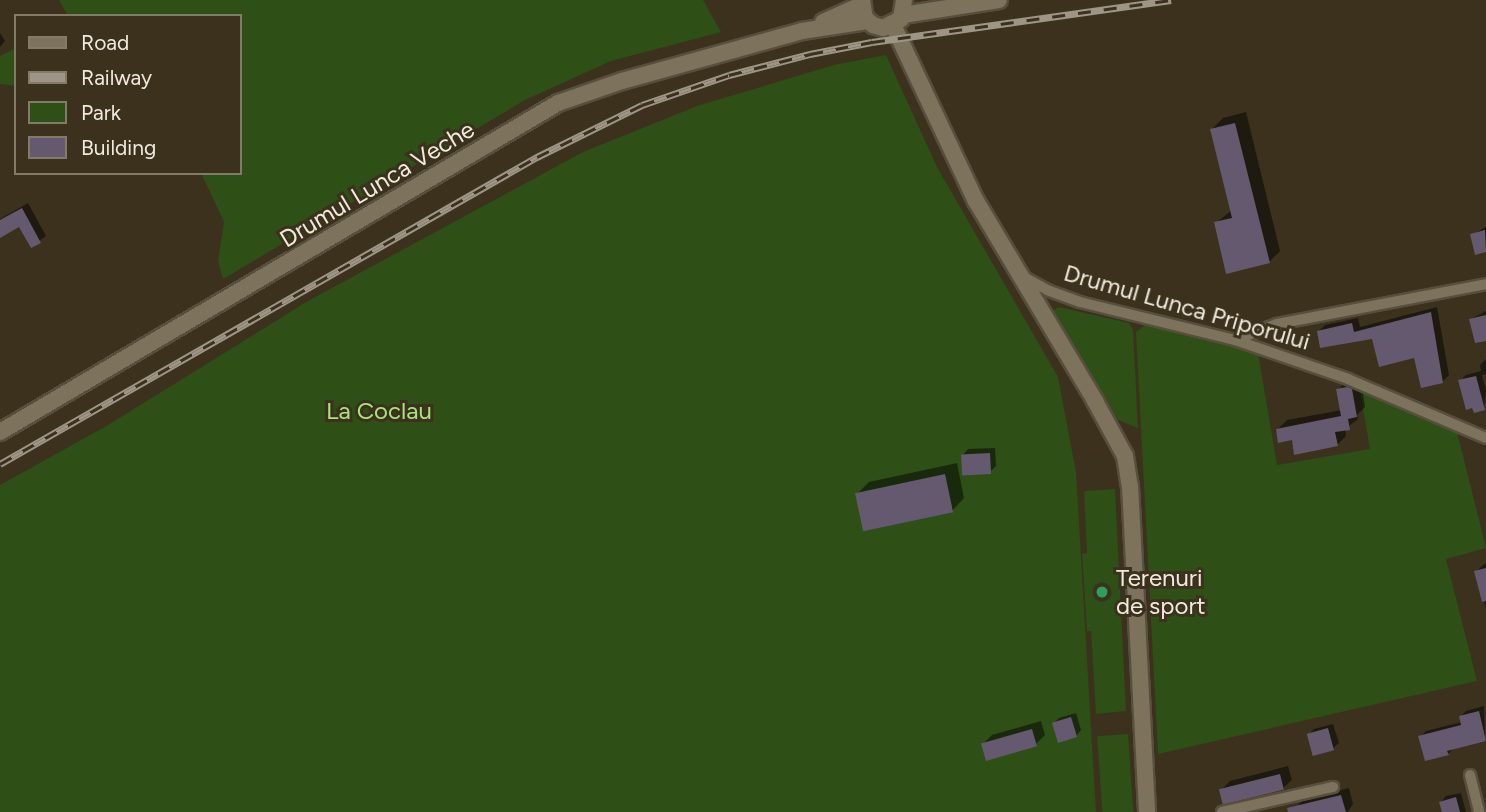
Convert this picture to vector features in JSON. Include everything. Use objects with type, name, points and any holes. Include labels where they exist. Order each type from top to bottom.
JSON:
[{"type":"street","points":[[961,0],[993,1]]},
{"type":"street","name":"Drumul Lunca Veche","points":[[0,432],[558,103],[622,81],[802,31],[867,21],[879,27],[900,13],[993,1]]},
{"type":"street","points":[[862,2],[867,21]]},
{"type":"street","name":"Drumul Lunca Veche","points":[[802,31],[862,2]]},
{"type":"street","points":[[900,13],[959,167],[1016,272],[1109,424],[1127,465],[1147,812]]},
{"type":"street","name":"Drumul Lunca Priporului","points":[[1016,272],[1047,290],[1080,302],[1236,340],[1348,379],[1486,438]]},
{"type":"street","points":[[1236,340],[1277,324],[1486,284]]},
{"type":"street","points":[[1470,775],[1479,812]]},
{"type":"street","points":[[1222,812],[1333,787]]},
{"type":"green space","points":[[59,0],[703,0],[721,32],[611,61],[525,100],[223,279],[218,261],[224,222],[202,175],[242,175],[242,14],[67,14]]},
{"type":"green space","points":[[14,49],[14,86],[0,84],[0,56]]},
{"type":"green space","name":"La Coclau","points":[[886,55],[937,167],[1058,377],[1076,472],[1096,812],[0,812],[0,485],[108,425],[308,301],[583,152],[697,106],[834,65]]},
{"type":"green space","points":[[1059,307],[1129,323],[1133,330],[1138,428],[1118,420],[1054,315],[1054,310]]},
{"type":"green space","points":[[1145,325],[1258,353],[1277,465],[1370,449],[1360,391],[1457,432],[1486,548],[1446,559],[1477,681],[1158,754],[1136,332]]},
{"type":"green space","name":"Terenuri de sport","points":[[1115,489],[1126,711],[1096,714],[1091,631],[1087,631],[1082,554],[1087,553],[1084,491]]},
{"type":"green space","points":[[1128,734],[1133,812],[1102,812],[1097,736]]},
{"type":"building","points":[[1235,123],[1270,263],[1226,274],[1214,222],[1232,218],[1210,129]]},
{"type":"building","points":[[22,208],[41,243],[31,248],[19,227],[0,238],[0,220]]},
{"type":"building","points":[[1485,230],[1486,252],[1475,255],[1470,234]]},
{"type":"building","points":[[1431,312],[1443,383],[1421,388],[1414,358],[1379,367],[1372,339],[1320,348],[1317,331],[1352,323],[1354,332]]},
{"type":"building","points":[[1486,315],[1486,341],[1475,343],[1469,319]]},
{"type":"building","points":[[1476,376],[1485,410],[1474,413],[1472,408],[1466,410],[1458,380]]},
{"type":"building","points":[[1336,389],[1352,389],[1357,417],[1348,419],[1350,430],[1335,432],[1338,446],[1294,455],[1292,440],[1278,443],[1276,429],[1341,416]]},
{"type":"building","points":[[990,453],[991,474],[962,475],[961,455]]},
{"type":"building","points":[[945,474],[953,512],[863,531],[855,493]]},
{"type":"building","points":[[1486,568],[1486,601],[1482,602],[1474,571]]},
{"type":"building","points":[[1479,711],[1486,741],[1447,751],[1449,755],[1425,761],[1418,736],[1461,725],[1459,716]]},
{"type":"building","points":[[1071,717],[1077,737],[1058,743],[1052,723]]},
{"type":"building","points":[[1328,728],[1334,750],[1313,756],[1307,734]]},
{"type":"building","points":[[1032,729],[1037,746],[986,761],[981,744]]},
{"type":"building","points":[[1280,774],[1284,790],[1223,805],[1219,789]]},
{"type":"building","points":[[1341,795],[1346,812],[1288,812],[1287,808]]},
{"type":"building","points":[[1456,797],[1460,812],[1442,812],[1439,802]]},
{"type":"railway","points":[[0,464],[537,157],[642,105],[729,75],[810,54],[872,42],[1171,0]]},
{"type":"place","name":"Terenuri de sport","points":[[1102,592]]}]
